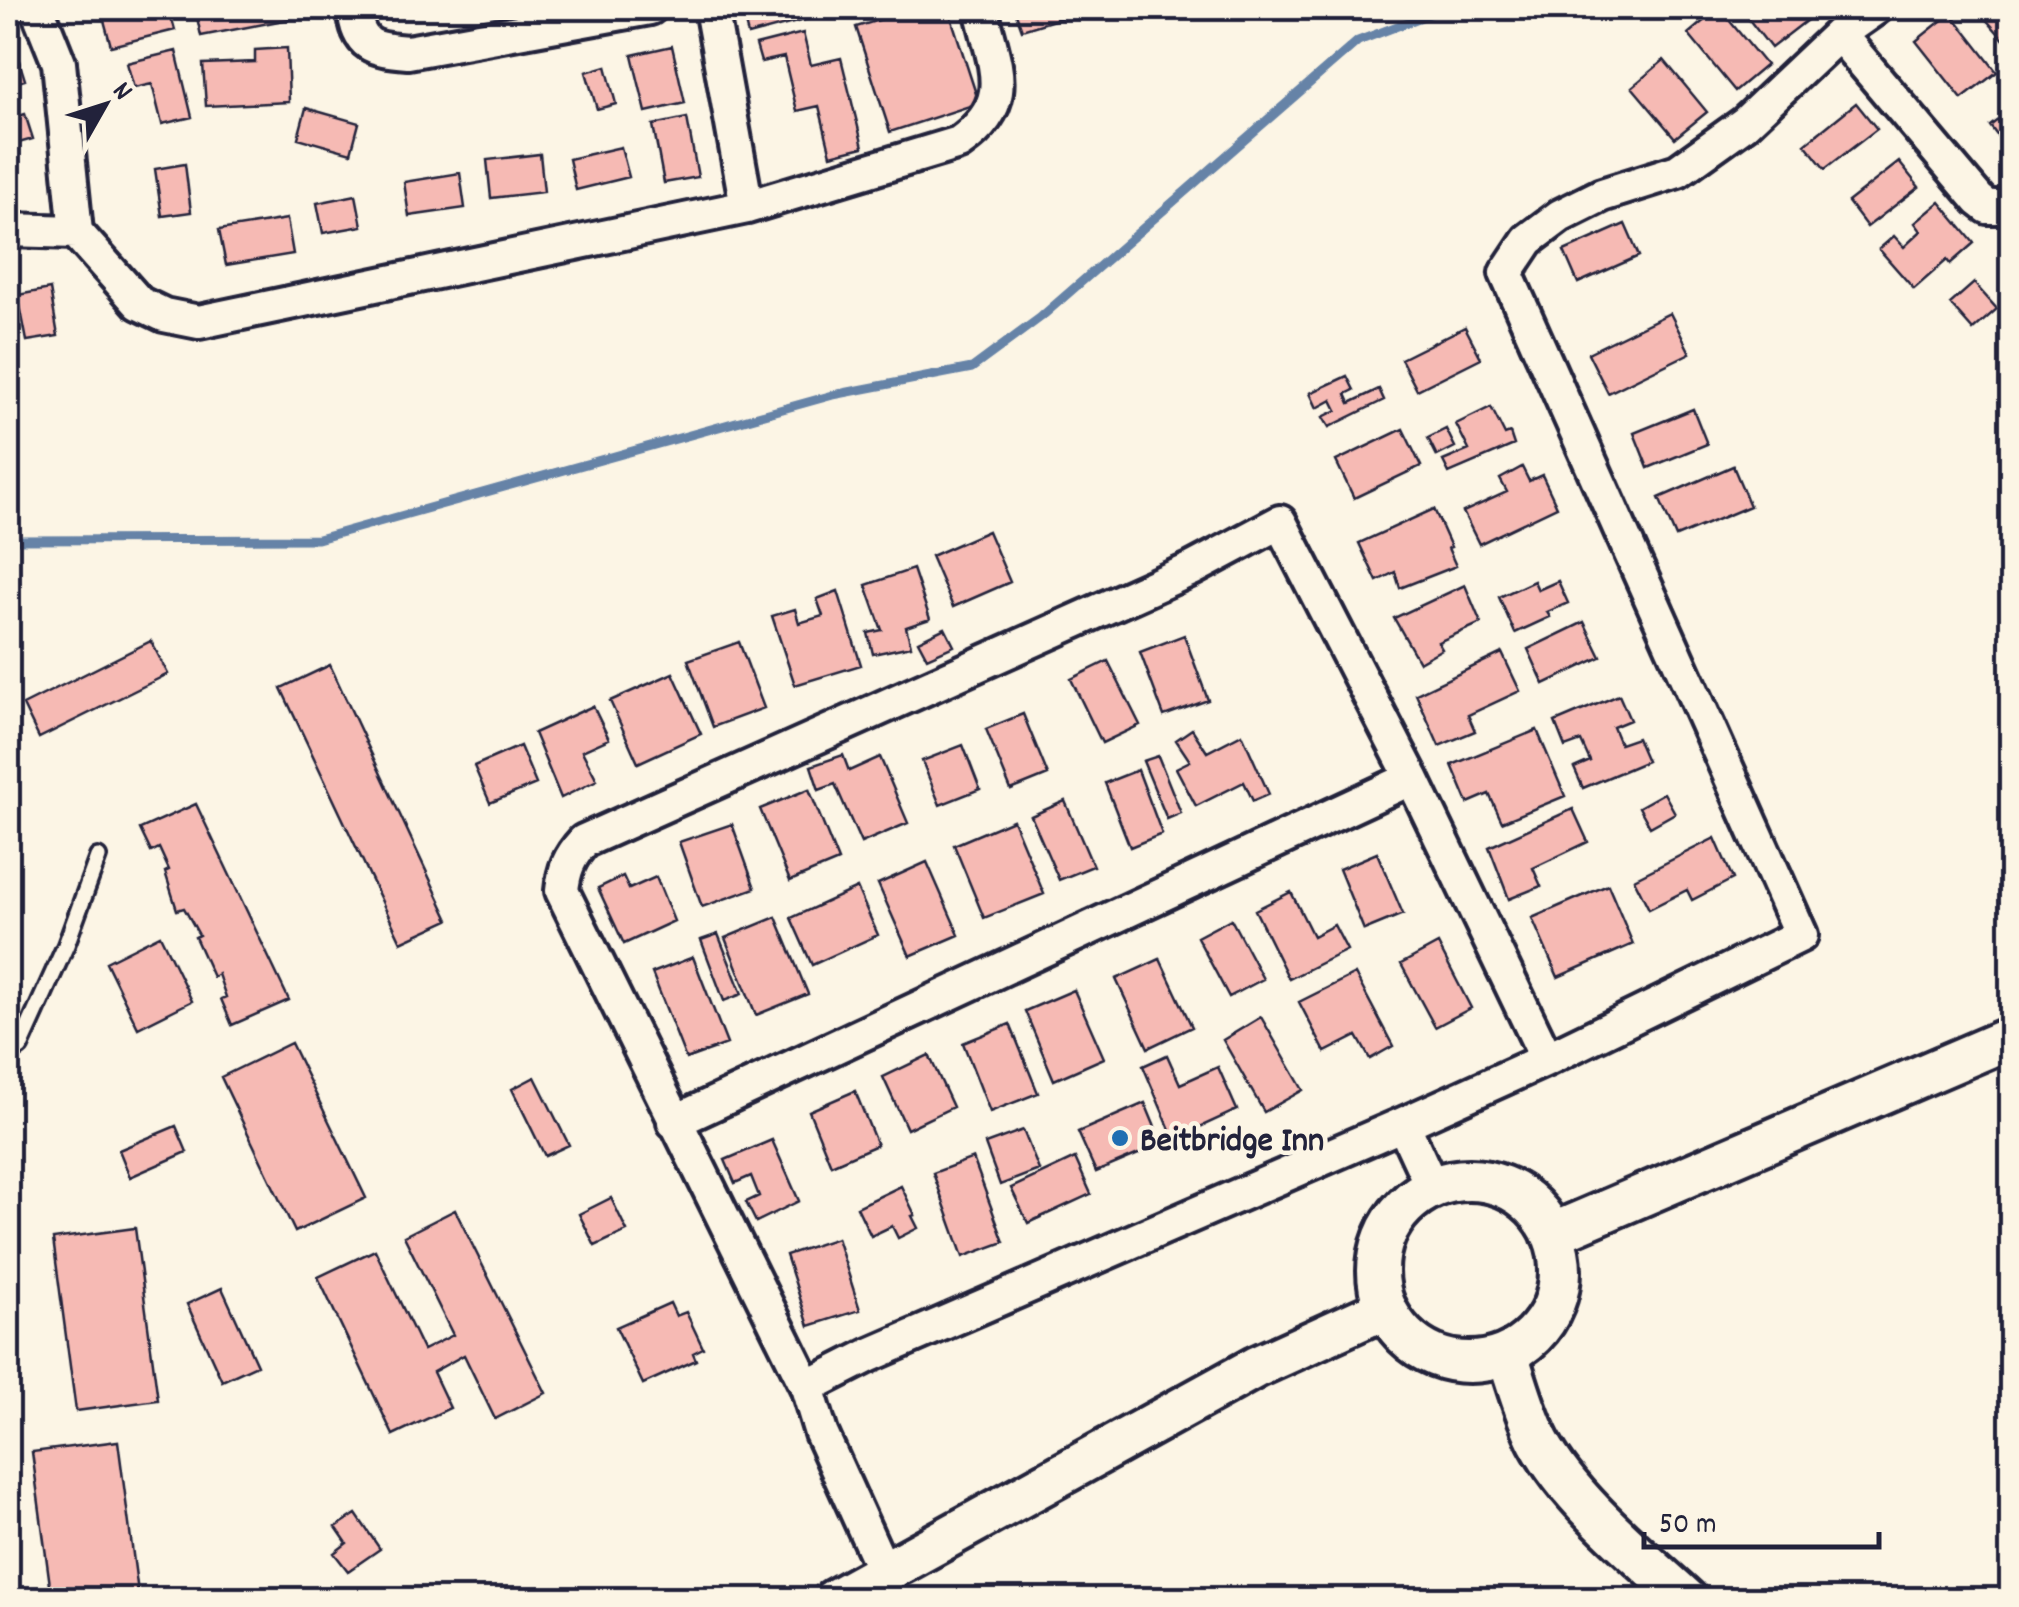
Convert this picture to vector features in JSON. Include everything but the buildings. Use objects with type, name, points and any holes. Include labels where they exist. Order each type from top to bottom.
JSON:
[{"type":"street","points":[[37,8],[59,62],[76,232],[139,302],[164,315],[199,322],[747,206],[958,142],[980,128],[994,108],[998,80],[981,8]]},
{"type":"street","points":[[354,8],[356,28],[364,41],[374,47],[408,52],[650,8]]},
{"type":"street","points":[[711,8],[747,206]]},
{"type":"street","points":[[807,1388],[870,1354],[1548,1059],[1801,935],[1506,273],[1528,240],[1560,216],[1602,194],[1678,171],[1745,123],[1839,34],[1876,8]]},
{"type":"street","points":[[1839,34],[1979,200],[1988,207],[2012,207]]},
{"type":"street","points":[[8,230],[76,232]]},
{"type":"street","points":[[883,1570],[820,1433],[807,1388],[562,891],[564,870],[584,841],[1192,568],[1280,522],[1412,778],[1548,1059]]},
{"type":"street","points":[[674,1122],[1412,778]]},
{"type":"street","points":[[1552,1234],[2012,1037]]},
{"type":"street","points":[[1403,1124],[1432,1187]]},
{"type":"street","points":[[1471,1180],[1511,1190],[1542,1216],[1552,1234],[1561,1274],[1554,1303],[1539,1330],[1507,1354],[1487,1361],[1447,1360],[1410,1340],[1386,1308],[1378,1268],[1388,1228],[1414,1198],[1432,1187],[1471,1180]]},
{"type":"street","points":[[834,1600],[1256,1367],[1386,1308]]},
{"type":"street","points":[[1507,1354],[1540,1442],[1562,1474],[1614,1533],[1687,1600]]},
{"type":"lane","points":[[8,1054],[20,1047],[66,945],[98,856]]},
{"type":"waterway","points":[[8,540],[318,539],[833,395],[972,368],[1041,317],[1358,41],[1445,8]]},
{"type":"place","name":"Beitbridge Inn","points":[[1120,1138]]}]
